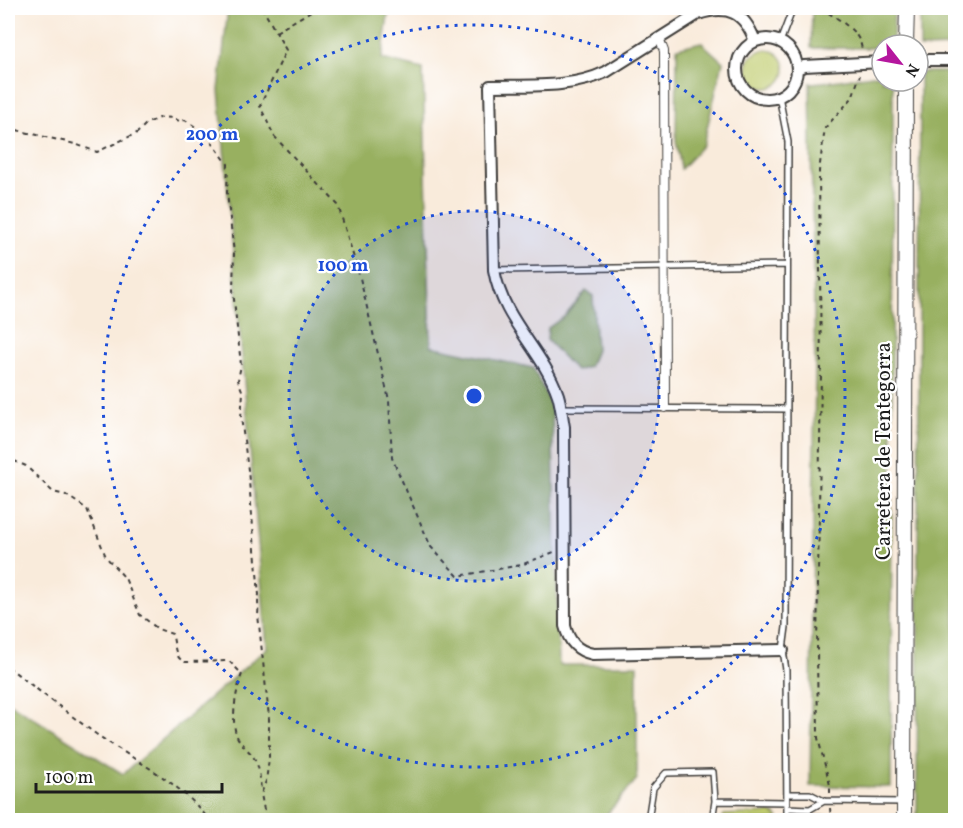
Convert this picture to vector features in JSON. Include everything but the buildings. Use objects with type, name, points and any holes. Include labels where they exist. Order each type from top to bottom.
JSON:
[{"type":"main road","points":[[906,33],[907,8]]},
{"type":"main road","name":"Carretera de Tentegorra","points":[[904,820],[906,93]]},
{"type":"street","points":[[755,41],[746,22],[738,14],[719,9],[698,14],[592,79],[561,84],[490,86],[494,270],[497,288],[508,311],[551,379],[561,408],[564,427],[565,626],[572,643],[584,652],[593,654],[783,650]]},
{"type":"street","points":[[659,38],[664,51],[665,408]]},
{"type":"street","points":[[772,39],[780,42],[790,50],[799,65],[792,85],[779,96],[769,99],[758,98],[749,93],[741,86],[737,76],[740,55],[755,41],[772,39]]},
{"type":"street","points":[[930,60],[956,60]]},
{"type":"street","points":[[799,65],[870,62]]},
{"type":"lane","points":[[780,42],[793,8]]},
{"type":"lane","points":[[779,96],[788,142],[786,627],[783,650],[786,670],[787,820]]},
{"type":"lane","points":[[494,270],[787,265]]},
{"type":"lane","points":[[561,408],[787,409]]},
{"type":"lane","points":[[648,820],[654,788],[666,773],[713,772],[715,801],[712,820]]},
{"type":"lane","points":[[787,794],[810,794],[824,801],[904,802]]},
{"type":"lane","points":[[715,801],[810,808],[824,801]]},
{"type":"path","points":[[261,8],[286,50],[260,106],[274,136],[338,205],[360,278],[389,400],[392,458],[431,547],[458,576],[521,566],[565,547]]},
{"type":"path","points":[[276,32],[316,8]]},
{"type":"path","points":[[821,8],[856,33],[861,41],[862,50]]},
{"type":"path","points":[[830,785],[818,738],[821,373],[819,171],[825,128],[852,98],[860,76]]},
{"type":"path","points":[[8,128],[75,144],[96,152],[137,133],[154,120],[162,117],[173,118],[178,121],[185,120],[205,133],[228,164],[226,193],[234,253],[233,290],[241,365],[238,380],[243,393],[241,417],[248,470],[259,595],[258,615],[269,717],[268,770],[261,794]]},
{"type":"path","points":[[8,454],[12,460],[26,466],[52,492],[66,495],[87,509],[106,557],[125,578],[140,615],[158,629],[172,634],[176,644],[176,655],[179,659],[185,662],[230,661],[242,674],[235,705],[235,731],[238,739],[255,759],[260,776],[266,820]]},
{"type":"path","points":[[8,667],[97,734],[165,778],[209,820]]},
{"type":"path","points":[[830,816],[831,820]]},
{"type":"green space","points":[[228,8],[389,8],[382,59],[423,69],[431,346],[533,368],[552,407],[559,665],[637,665],[637,779],[602,820],[8,820],[8,702],[123,774],[267,648],[219,90]]},
{"type":"green space","points":[[812,8],[894,8],[893,33],[870,33],[870,48],[811,48]]},
{"type":"green space","points":[[920,8],[955,8],[955,47],[930,48],[930,33],[920,33]]},
{"type":"green space","points":[[701,42],[723,62],[703,145],[681,169],[676,141],[677,48]]},
{"type":"green space","points":[[766,50],[780,55],[785,69],[780,83],[766,88],[752,83],[747,69],[752,55]]},
{"type":"green space","points":[[930,72],[956,72],[955,820],[917,820],[920,93],[930,93]]},
{"type":"green space","points":[[870,76],[870,93],[893,93],[891,787],[810,786],[815,367],[810,83]]},
{"type":"green space","points":[[586,291],[593,296],[596,350],[589,367],[576,371],[547,340],[548,328],[565,316]]},
{"type":"green space","points":[[771,813],[779,820],[722,820],[724,815]]},
{"type":"green space","points":[[810,816],[890,816],[890,820],[810,820]]}]
